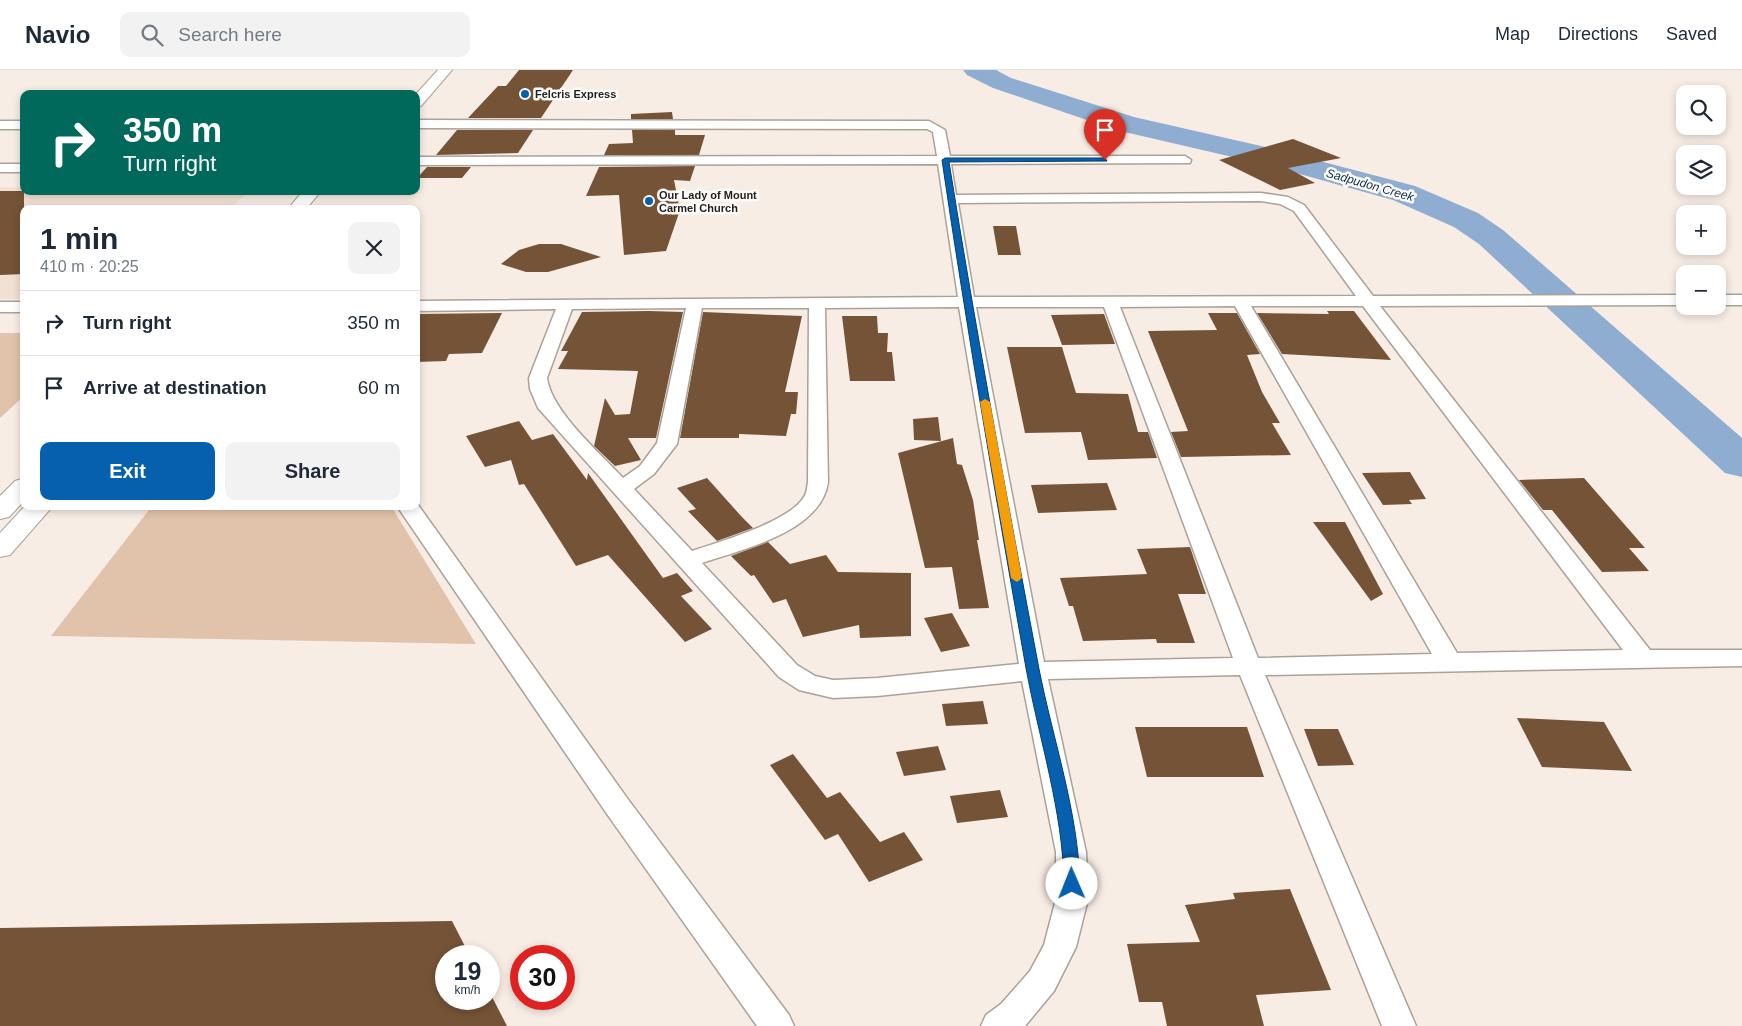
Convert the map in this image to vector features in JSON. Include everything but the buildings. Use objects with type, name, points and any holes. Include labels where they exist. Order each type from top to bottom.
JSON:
[{"type":"highway","points":[[417,90],[429,70]]},
{"type":"highway","points":[[420,90],[445,70]]},
{"type":"highway","points":[[306,205],[320,199]]},
{"type":"highway","points":[[0,510],[20,490]]},
{"type":"highway","points":[[0,519],[34,513]]},
{"type":"highway","points":[[0,550],[34,513]]},
{"type":"street","points":[[420,124],[929,125],[936,127],[942,134],[967,303],[1033,671],[1071,852],[1072,899],[1060,948],[1042,981],[1013,1015],[998,1026]]},
{"type":"street","points":[[0,125],[20,125]]},
{"type":"street","points":[[420,161],[1185,160]]},
{"type":"street","points":[[0,168],[20,168]]},
{"type":"street","points":[[951,199],[1272,198],[1299,208],[1368,301],[1643,658]]},
{"type":"street","points":[[420,306],[817,302],[1676,300]]},
{"type":"street","points":[[1726,300],[1742,300]]},
{"type":"street","points":[[1110,301],[1249,667],[1399,1026]]},
{"type":"street","points":[[1240,301],[1449,662]]},
{"type":"street","points":[[686,561],[777,528],[798,516],[815,498],[818,482],[817,302]]},
{"type":"street","points":[[622,489],[647,470],[667,444],[695,303]]},
{"type":"street","points":[[566,304],[538,378],[539,388],[548,408],[686,561],[788,670],[808,684],[832,689],[877,687],[1033,671],[1643,658],[1742,658]]},
{"type":"street","points":[[0,307],[20,306]]},
{"type":"street","points":[[411,510],[617,806],[778,1026]]},
{"type":"shaded area","points":[[0,187],[20,187],[20,195],[245,195],[234,205],[20,205],[20,299],[0,299]]},
{"type":"shaded area","points":[[0,333],[20,333],[20,400],[0,418]]},
{"type":"shaded area","points":[[149,510],[393,510],[476,644],[51,636]]},
{"type":"waterway","name":"Sadpudon Creek","points":[[976,70],[1002,83],[1126,124],[1274,158],[1404,193],[1466,220],[1491,237],[1742,463]]},
{"type":"slow traffic","points":[[985,402],[1017,578]]},
{"type":"place","name":"Felcris Express","points":[[525,94]]},
{"type":"place","name":"Our Lady of Mount Carmel Church","points":[[649,201]]},
{"type":"route","points":[[1072,884],[1071,852],[1033,671],[967,303],[945,160],[1105,160]]}]
